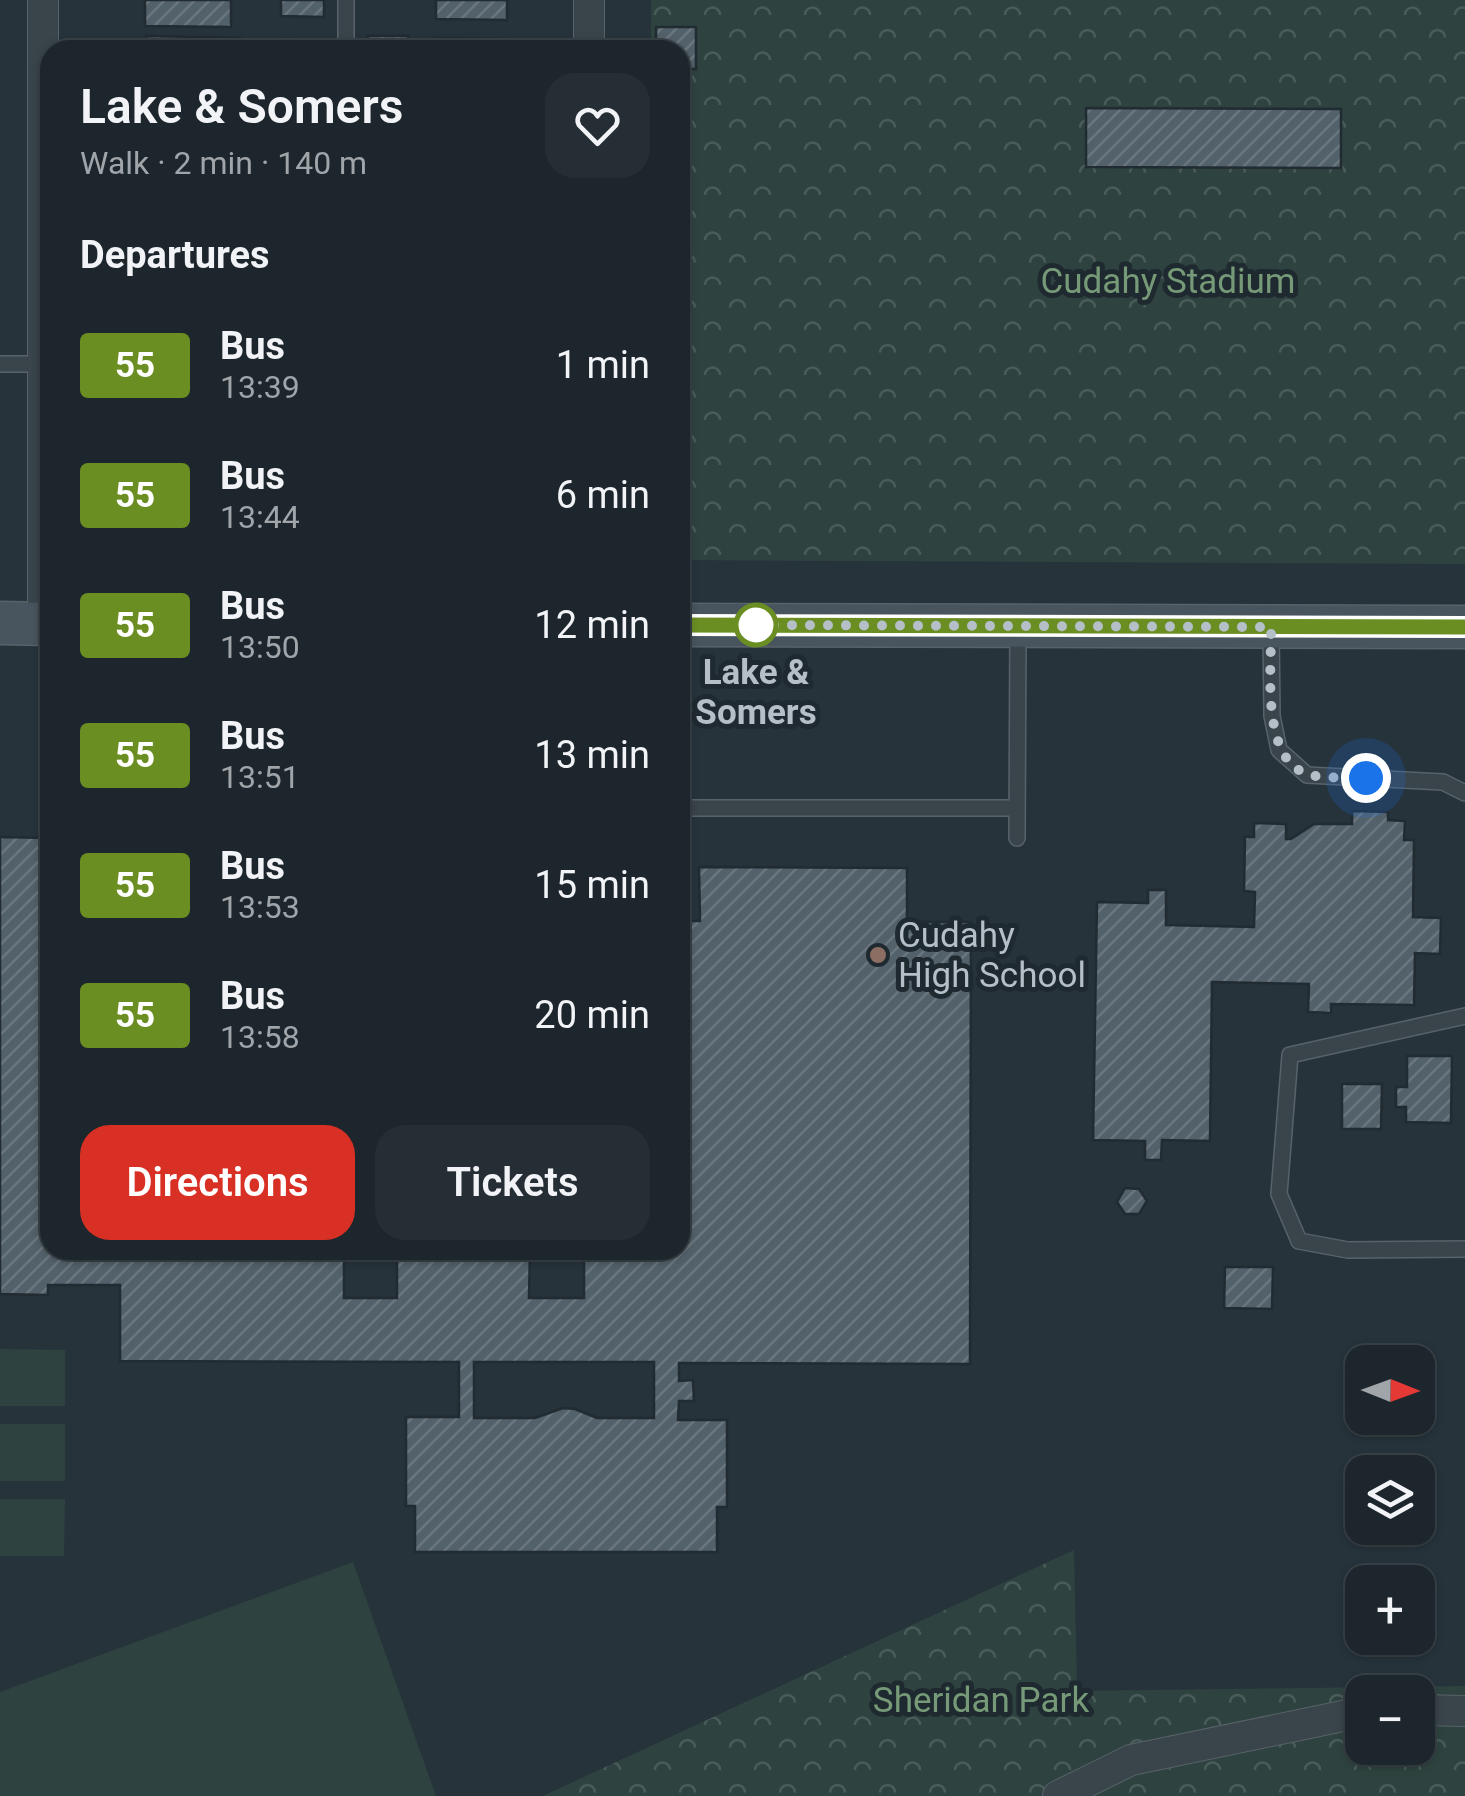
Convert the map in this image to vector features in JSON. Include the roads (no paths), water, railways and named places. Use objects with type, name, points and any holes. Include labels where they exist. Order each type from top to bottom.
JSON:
[{"type":"main road","points":[[0,623],[40,624]]},
{"type":"main road","points":[[690,625],[1465,627]]},
{"type":"street","points":[[43,0],[43,40]]},
{"type":"street","points":[[588,40],[589,0]]},
{"type":"street","points":[[1435,1710],[1465,1711]]},
{"type":"street","points":[[1058,1796],[1131,1760],[1345,1716]]},
{"type":"lane","points":[[346,0],[346,40]]},
{"type":"lane","points":[[0,364],[40,364]]},
{"type":"lane","points":[[1018,627],[1018,838]]},
{"type":"lane","points":[[1271,627],[1272,716],[1279,750],[1307,775],[1443,782],[1465,794]]},
{"type":"lane","points":[[690,808],[1017,808]]},
{"type":"lane","points":[[1465,1016],[1290,1055],[1279,1194],[1299,1241],[1348,1250],[1465,1249]]},
{"type":"place","name":"Lake & Somers","points":[[756,625]]},
{"type":"place","name":"Cudahy High School","points":[[878,955]]},
{"type":"park label","name":"Cudahy Stadium","points":[[1168,281]]},
{"type":"park label","name":"Sheridan Park","points":[[981,1700]]}]
